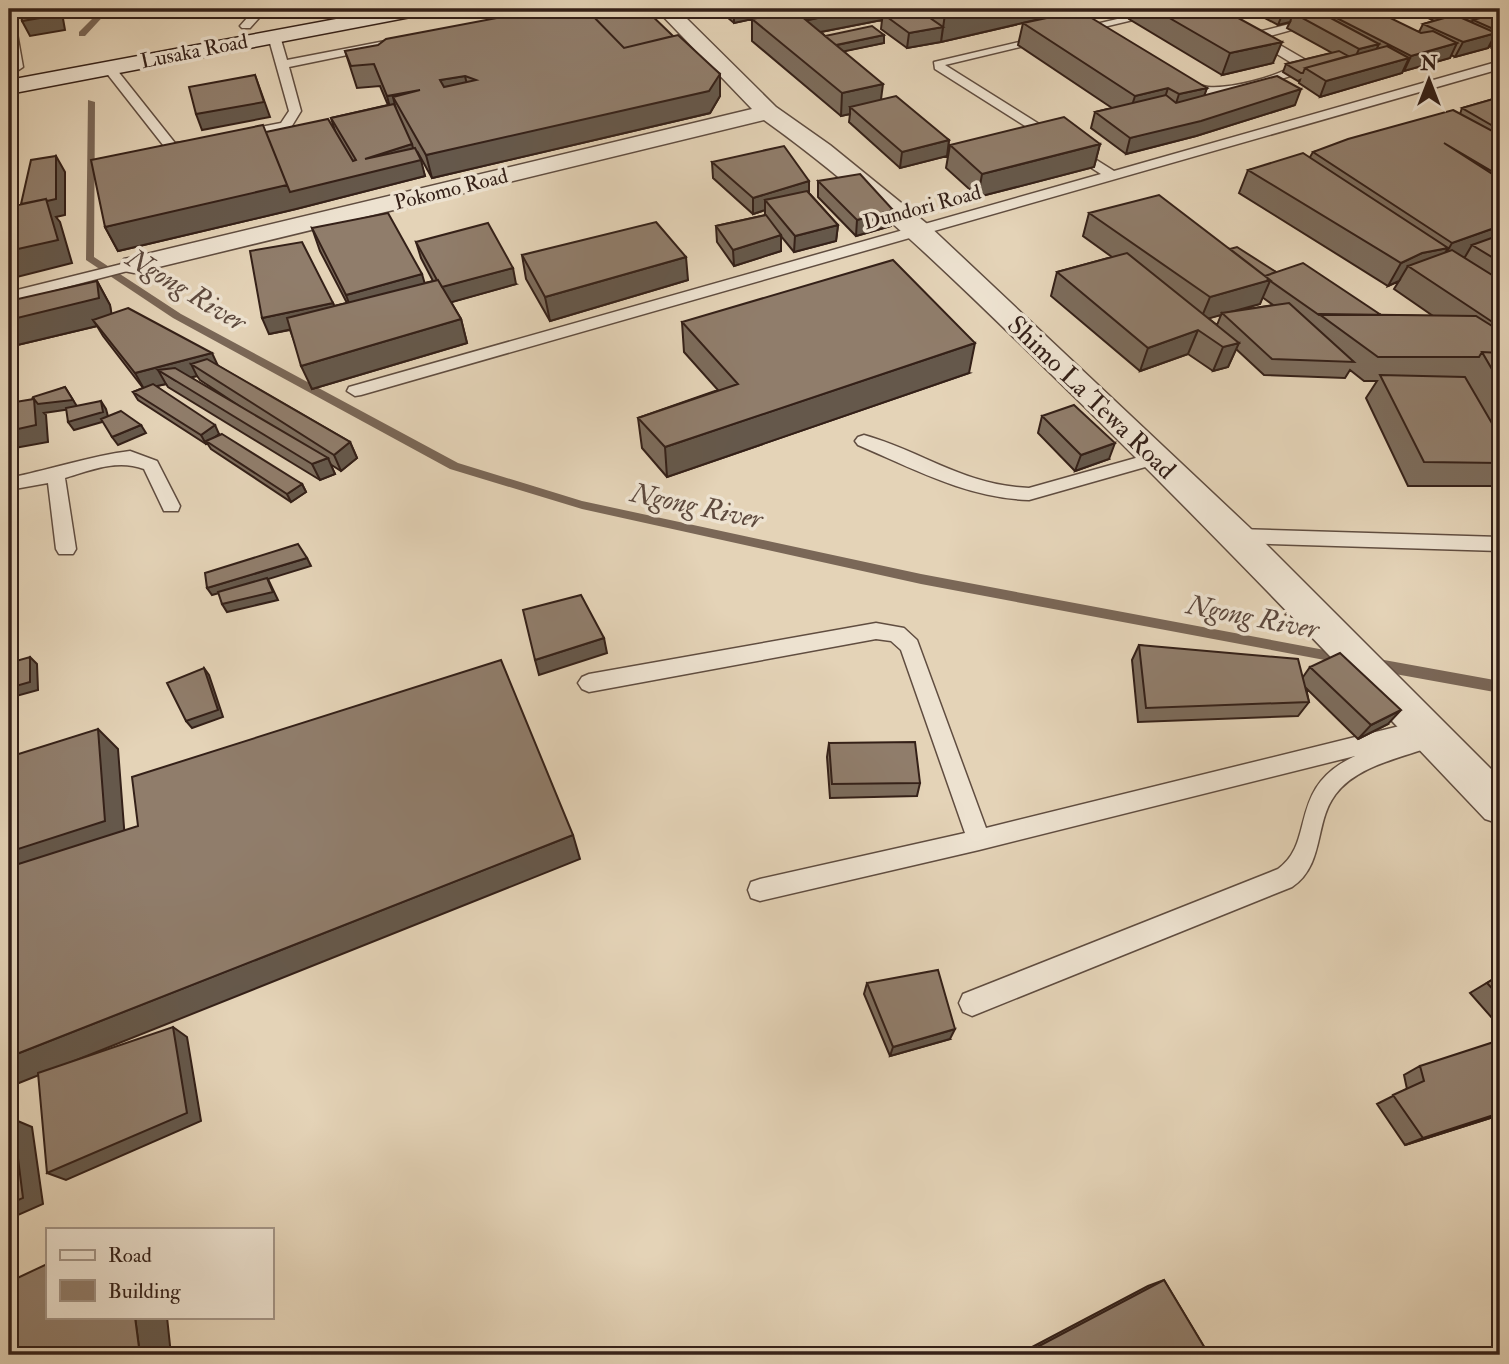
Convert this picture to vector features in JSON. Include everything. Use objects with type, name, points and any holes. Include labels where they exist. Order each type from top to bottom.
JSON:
[{"type":"street","name":"Lusaka Road","points":[[11,74],[334,9]]},
{"type":"street","name":"Lusaka Road","points":[[11,74],[109,68],[421,9]]},
{"type":"street","name":"Shimo La Tewa Road","points":[[666,9],[768,112],[822,150],[917,229],[1157,458],[1237,536],[1500,806]]},
{"type":"street","name":"Pokomo Road","points":[[134,265],[768,112]]},
{"type":"lane","points":[[246,26],[261,9]]},
{"type":"lane","points":[[1113,176],[939,66],[940,62],[1098,30],[1173,9]]},
{"type":"lane","points":[[1170,76],[1192,90],[1214,93],[1299,69],[1300,61],[1209,9]]},
{"type":"lane","points":[[1256,36],[1356,10],[1369,16]]},
{"type":"lane","points":[[9,22],[11,74]]},
{"type":"lane","points":[[109,68],[172,147],[184,148],[285,126],[295,111],[274,36]]},
{"type":"lane","points":[[281,65],[414,38]]},
{"type":"lane","name":"Dundori Road","points":[[355,391],[1500,65]]},
{"type":"lane","points":[[9,297],[134,265]]},
{"type":"lane","points":[[864,441],[979,488],[1008,495],[1029,494],[1157,458]]},
{"type":"lane","points":[[9,484],[56,475],[100,461],[130,457],[151,465],[171,506]]},
{"type":"lane","points":[[56,475],[66,549]]},
{"type":"lane","points":[[1237,536],[1500,544]]},
{"type":"lane","points":[[589,683],[876,631],[897,634],[910,646],[979,839]]},
{"type":"lane","points":[[760,890],[1428,732]]},
{"type":"lane","points":[[972,1003],[1275,884],[1296,870],[1309,844],[1321,799],[1333,780],[1350,769],[1428,732]]},
{"type":"building","points":[[20,9],[57,9],[58,15],[22,21]]},
{"type":"building","points":[[545,9],[586,9],[624,48],[678,35],[720,74],[709,91],[426,155],[393,97],[420,90],[387,96],[374,64],[351,66],[345,51],[378,45],[386,39]],"holes":[[[465,76],[476,80],[444,87],[440,80]]]},
{"type":"building","points":[[586,9],[645,9],[673,36],[624,48]]},
{"type":"building","points":[[821,9],[864,9],[807,20],[799,14]]},
{"type":"building","points":[[879,9],[898,9],[878,13]]},
{"type":"building","points":[[917,9],[943,27],[909,33],[883,14]]},
{"type":"building","points":[[937,9],[969,9],[945,14]]},
{"type":"building","points":[[1154,9],[1222,9],[1282,42],[1230,53]]},
{"type":"building","points":[[1314,9],[1379,44],[1359,49],[1293,13]]},
{"type":"building","points":[[1319,9],[1351,9],[1358,12],[1372,9],[1421,33],[1433,31],[1457,43],[1411,56]]},
{"type":"building","points":[[1428,9],[1448,9],[1466,17],[1482,17],[1472,22],[1455,15],[1447,17]]},
{"type":"building","points":[[1483,9],[1500,9],[1500,32],[1473,20],[1494,14]]},
{"type":"building","points":[[795,11],[883,84],[842,93],[752,19]]},
{"type":"building","points":[[1080,11],[1207,88],[1179,94],[1168,88],[1135,96],[1023,23]]},
{"type":"building","points":[[1455,15],[1496,33],[1463,42],[1423,24]]},
{"type":"building","points":[[872,26],[884,35],[836,45],[825,36]]},
{"type":"building","points":[[1387,46],[1409,58],[1326,81],[1305,68]]},
{"type":"building","points":[[1339,51],[1348,56],[1305,68],[1303,73],[1286,64]]},
{"type":"building","points":[[255,75],[264,102],[196,114],[189,87]]},
{"type":"building","points":[[1277,76],[1301,89],[1201,121],[1130,138],[1095,112],[1166,95],[1176,103]]},
{"type":"building","points":[[896,96],[949,140],[902,152],[850,107]]},
{"type":"building","points":[[1500,97],[1500,130],[1462,108]]},
{"type":"building","points":[[394,104],[412,144],[365,159],[415,148],[421,160],[290,192],[266,132],[328,119],[353,161],[356,160],[331,118]]},
{"type":"building","points":[[1453,110],[1500,135],[1500,176],[1444,143],[1500,179],[1500,226],[1452,243],[1313,152],[1348,139]]},
{"type":"building","points":[[1064,117],[1100,144],[982,174],[950,145]]},
{"type":"building","points":[[263,125],[287,185],[105,227],[91,160]]},
{"type":"building","points":[[784,146],[809,181],[753,198],[712,162]]},
{"type":"building","points":[[1303,153],[1448,248],[1422,253],[1401,263],[1248,170]]},
{"type":"building","points":[[56,156],[56,199],[21,204],[31,160]]},
{"type":"building","points":[[860,174],[893,210],[857,220],[818,181]]},
{"type":"building","points":[[807,191],[838,225],[795,236],[765,200]]},
{"type":"building","points":[[1159,195],[1270,280],[1210,297],[1089,213]]},
{"type":"building","points":[[46,199],[58,240],[9,251],[9,207]]},
{"type":"building","points":[[388,213],[422,274],[346,295],[312,228]]},
{"type":"building","points":[[766,215],[781,235],[733,250],[716,226]]},
{"type":"building","points":[[656,222],[686,257],[545,297],[522,255]]},
{"type":"building","points":[[488,223],[513,268],[442,287],[416,242]]},
{"type":"building","points":[[1500,235],[1500,262],[1472,245]]},
{"type":"building","points":[[302,242],[333,303],[262,318],[250,251]]},
{"type":"building","points":[[1237,247],[1276,272],[1265,276],[1230,249]]},
{"type":"building","points":[[1452,250],[1500,280],[1500,327],[1408,266]]},
{"type":"building","points":[[1127,253],[1239,343],[1223,347],[1198,330],[1148,348],[1057,272]]},
{"type":"building","points":[[893,260],[975,343],[665,447],[638,418],[738,384],[682,322]]},
{"type":"building","points":[[1303,263],[1381,315],[1319,315],[1265,276]]},
{"type":"building","points":[[438,280],[461,319],[301,366],[287,318]]},
{"type":"building","points":[[97,281],[99,298],[9,320],[9,301]]},
{"type":"building","points":[[1289,303],[1354,362],[1272,359],[1222,313]]},
{"type":"building","points":[[128,308],[212,353],[135,373],[93,320]]},
{"type":"building","points":[[1319,314],[1476,316],[1500,331],[1500,353],[1482,352],[1479,357],[1378,357]]},
{"type":"building","points":[[1482,352],[1500,353],[1500,383]]},
{"type":"building","points":[[207,359],[350,442],[334,455],[191,364]]},
{"type":"building","points":[[175,368],[328,458],[312,464],[158,370]]},
{"type":"building","points":[[1380,375],[1465,377],[1500,437],[1500,463],[1424,462]]},
{"type":"building","points":[[153,384],[215,425],[201,435],[133,392]]},
{"type":"building","points":[[65,387],[73,400],[38,404],[32,399],[33,397]]},
{"type":"building","points":[[34,399],[36,425],[9,431],[9,403]]},
{"type":"building","points":[[101,401],[103,412],[68,422],[66,408]]},
{"type":"building","points":[[1074,405],[1115,443],[1081,455],[1042,416]]},
{"type":"building","points":[[121,411],[141,425],[112,437],[101,419]]},
{"type":"building","points":[[222,434],[302,484],[287,494],[206,441]]},
{"type":"building","points":[[298,544],[307,558],[207,588],[205,573]]},
{"type":"building","points":[[267,578],[273,592],[222,604],[218,592]]},
{"type":"building","points":[[581,595],[604,638],[535,660],[523,610]]},
{"type":"building","points":[[1139,645],[1298,659],[1309,702],[1146,708]]},
{"type":"building","points":[[1340,653],[1401,710],[1371,725],[1310,667]]},
{"type":"building","points":[[30,657],[30,682],[9,688],[9,663]]},
{"type":"building","points":[[501,660],[573,835],[9,1057],[9,867],[138,826],[132,777]]},
{"type":"building","points":[[204,668],[218,710],[186,721],[167,683]]},
{"type":"building","points":[[98,729],[105,821],[9,852],[9,757]]},
{"type":"building","points":[[915,742],[920,783],[832,784],[829,743]]},
{"type":"building","points":[[938,970],[955,1029],[893,1047],[867,983]]},
{"type":"building","points":[[1500,975],[1500,997],[1487,983]]},
{"type":"building","points":[[173,1027],[187,1113],[47,1173],[38,1073]]},
{"type":"building","points":[[1500,1040],[1500,1113],[1423,1138],[1393,1095],[1424,1081],[1420,1066]]},
{"type":"building","points":[[13,1119],[23,1198],[9,1204],[9,1121]]},
{"type":"building","points":[[46,1264],[46,1318],[135,1318],[140,1355],[9,1355],[9,1282]]},
{"type":"building","points":[[1164,1280],[1209,1355],[1022,1355]]},
{"type":"waterway","name":"Ngong River","points":[[82,34],[106,9]]},
{"type":"waterway","name":"Ngong River","points":[[91,102],[89,258],[177,316],[454,466],[582,505],[921,579],[1346,659]]},
{"type":"waterway","name":"Ngong River","points":[[1373,664],[1500,687]]}]
